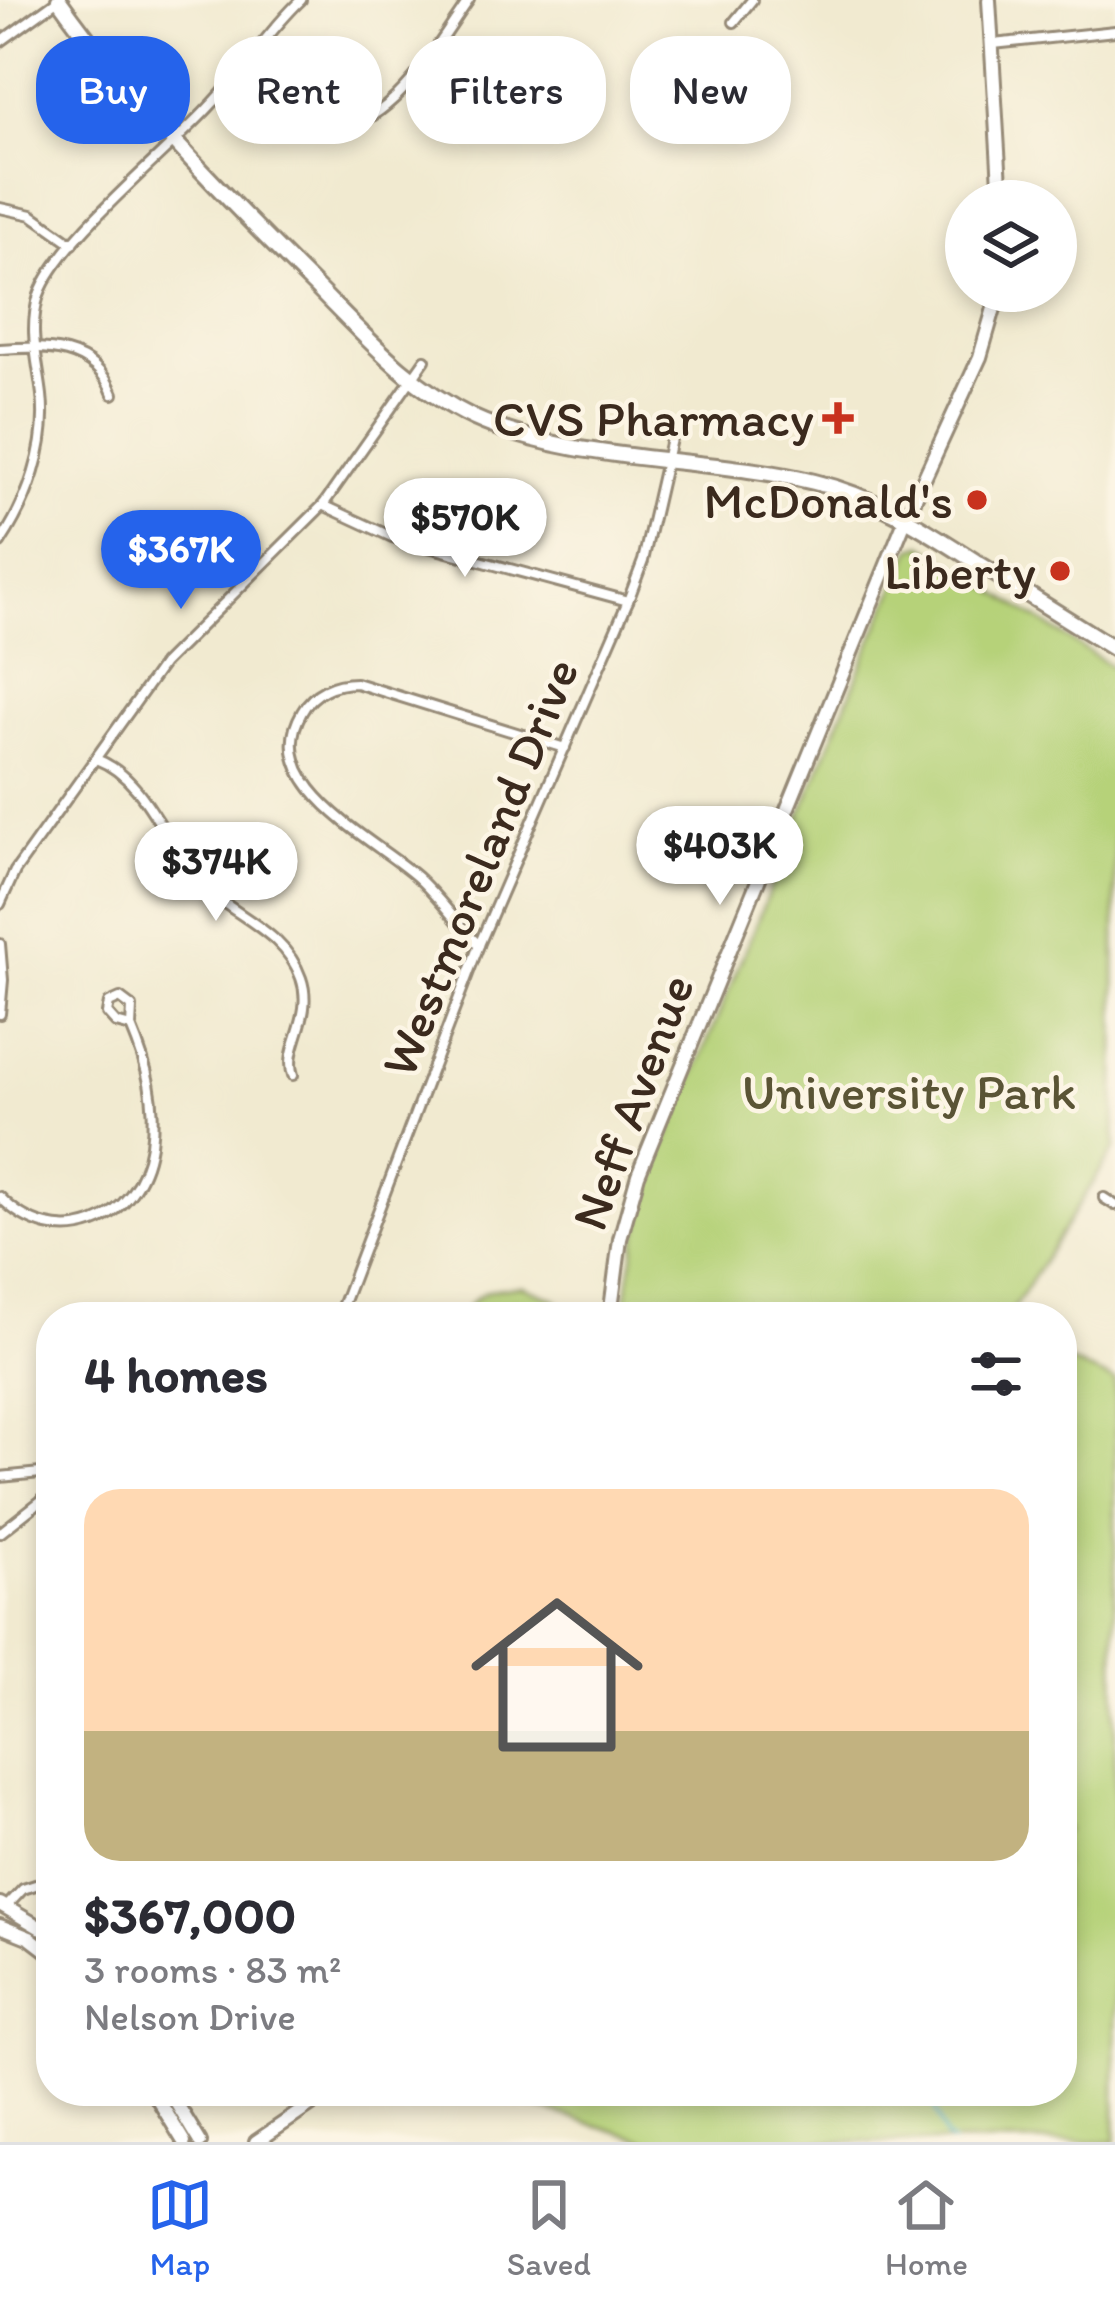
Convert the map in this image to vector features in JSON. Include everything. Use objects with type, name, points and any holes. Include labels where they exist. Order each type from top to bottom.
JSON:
[{"type":"main road","points":[[58,0],[84,36]]},
{"type":"main road","points":[[989,0],[1000,180]]},
{"type":"main road","points":[[181,144],[265,237],[410,377],[459,411],[511,432],[818,483],[870,500],[1115,649]]},
{"type":"main road","name":"Neff Avenue","points":[[612,1302],[623,1225],[644,1159],[906,518],[980,357],[993,312]]},
{"type":"main road","points":[[3,1905],[36,1925]]},
{"type":"main road","points":[[0,1926],[36,1943]]},
{"type":"main road","points":[[162,2106],[184,2142]]},
{"type":"main road","points":[[178,2106],[200,2142]]},
{"type":"main road","points":[[256,2142],[309,2106]]},
{"type":"street","points":[[0,42],[58,0]]},
{"type":"street","points":[[271,36],[301,0]]},
{"type":"street","points":[[382,111],[400,94],[469,0]]},
{"type":"street","points":[[734,22],[752,0]]},
{"type":"street","points":[[992,44],[1115,31]]},
{"type":"street","points":[[190,125],[214,100]]},
{"type":"street","points":[[0,543],[26,498],[42,429],[33,327],[40,292],[74,244],[171,144]]},
{"type":"street","points":[[0,208],[26,212],[74,244]]},
{"type":"street","points":[[0,349],[34,346],[88,359],[105,374],[113,394]]},
{"type":"street","points":[[0,904],[15,871],[170,655],[323,505],[424,360]]},
{"type":"street","name":"Westmoreland Drive","points":[[344,1302],[479,945],[644,561],[670,439]]},
{"type":"street","points":[[323,505],[392,537],[628,602]]},
{"type":"street","points":[[479,945],[419,878],[342,820],[308,786],[293,753],[296,723],[320,693],[334,685],[356,683],[565,748]]},
{"type":"street","points":[[96,760],[112,767],[135,789],[199,882],[272,937],[294,962],[304,987],[305,1010],[290,1062],[293,1076]]},
{"type":"street","points":[[0,944],[0,1014]]},
{"type":"street","points":[[0,1197],[33,1221],[69,1228],[101,1220],[129,1197],[147,1162],[153,1116],[148,1072],[131,1027]]},
{"type":"street","points":[[1104,1198],[1115,1205]]},
{"type":"street","points":[[0,1477],[36,1473]]},
{"type":"street","points":[[0,1533],[36,1505]]},
{"type":"street","points":[[3,1905],[36,1885]]},
{"type":"green space","name":"University Park","points":[[923,545],[1115,669],[1115,1148],[1017,1302],[626,1302],[633,1257],[659,1160],[913,548]]},
{"type":"green space","points":[[522,1286],[558,1302],[472,1302],[502,1288]]},
{"type":"green space","points":[[1077,1365],[1115,1381],[1115,2142],[652,2142],[532,2106],[1077,2106]]},
{"type":"waterway","points":[[934,2106],[946,2139],[952,2142]]},
{"type":"place","name":"CVS Pharmacy","points":[[838,418]]},
{"type":"place","name":"McDonald's","points":[[977,500]]},
{"type":"place","name":"Liberty","points":[[1060,571]]}]
